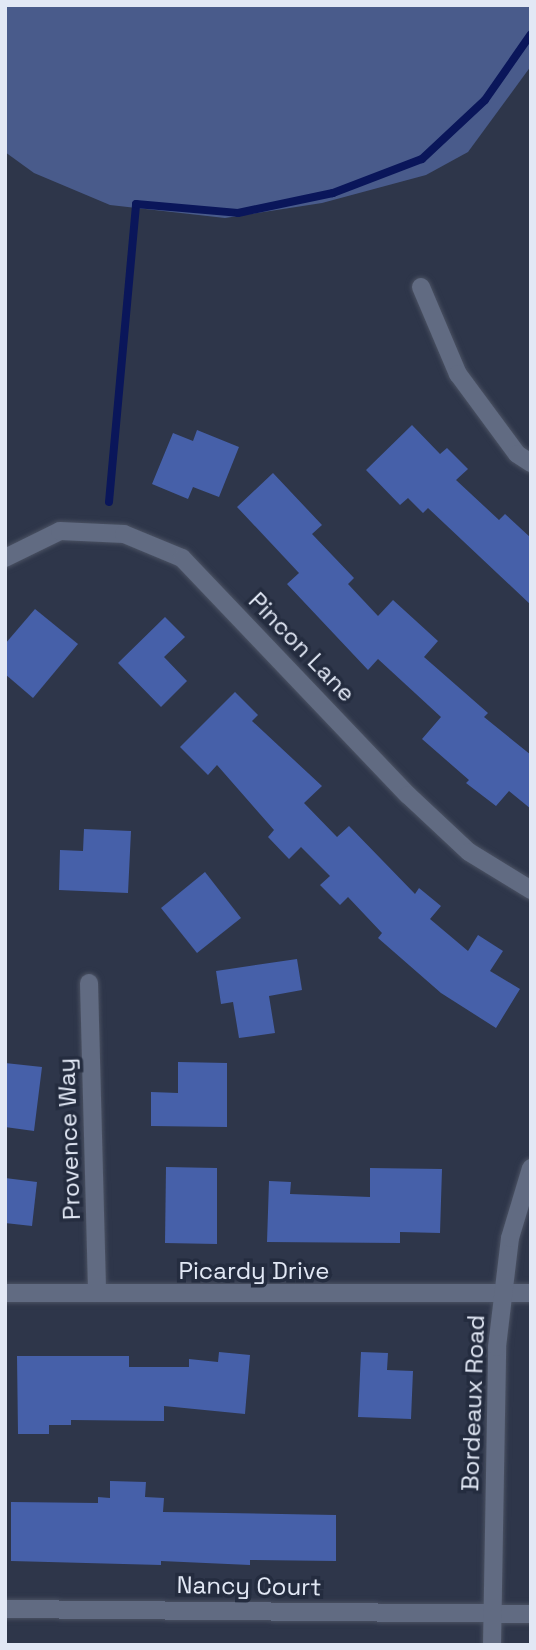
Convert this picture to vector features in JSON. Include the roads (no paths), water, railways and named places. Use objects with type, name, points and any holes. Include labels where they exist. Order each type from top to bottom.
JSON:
[{"type":"street","points":[[421,288],[458,374],[517,454],[531,463]]},
{"type":"street","name":"Pincon Lane","points":[[5,558],[60,531],[124,534],[182,558],[459,843],[531,890]]},
{"type":"street","name":"Provence Way","points":[[89,983],[96,1293]]},
{"type":"street","name":"Bordeaux Road","points":[[492,1645],[494,1402],[502,1294],[510,1238],[531,1168]]},
{"type":"street","name":"Picardy Drive","points":[[5,1293],[531,1293]]},
{"type":"street","name":"Nancy Court","points":[[5,1609],[531,1614]]},
{"type":"waterway","points":[[109,502],[136,204],[238,213],[333,193],[422,159],[485,100],[531,34]]}]
